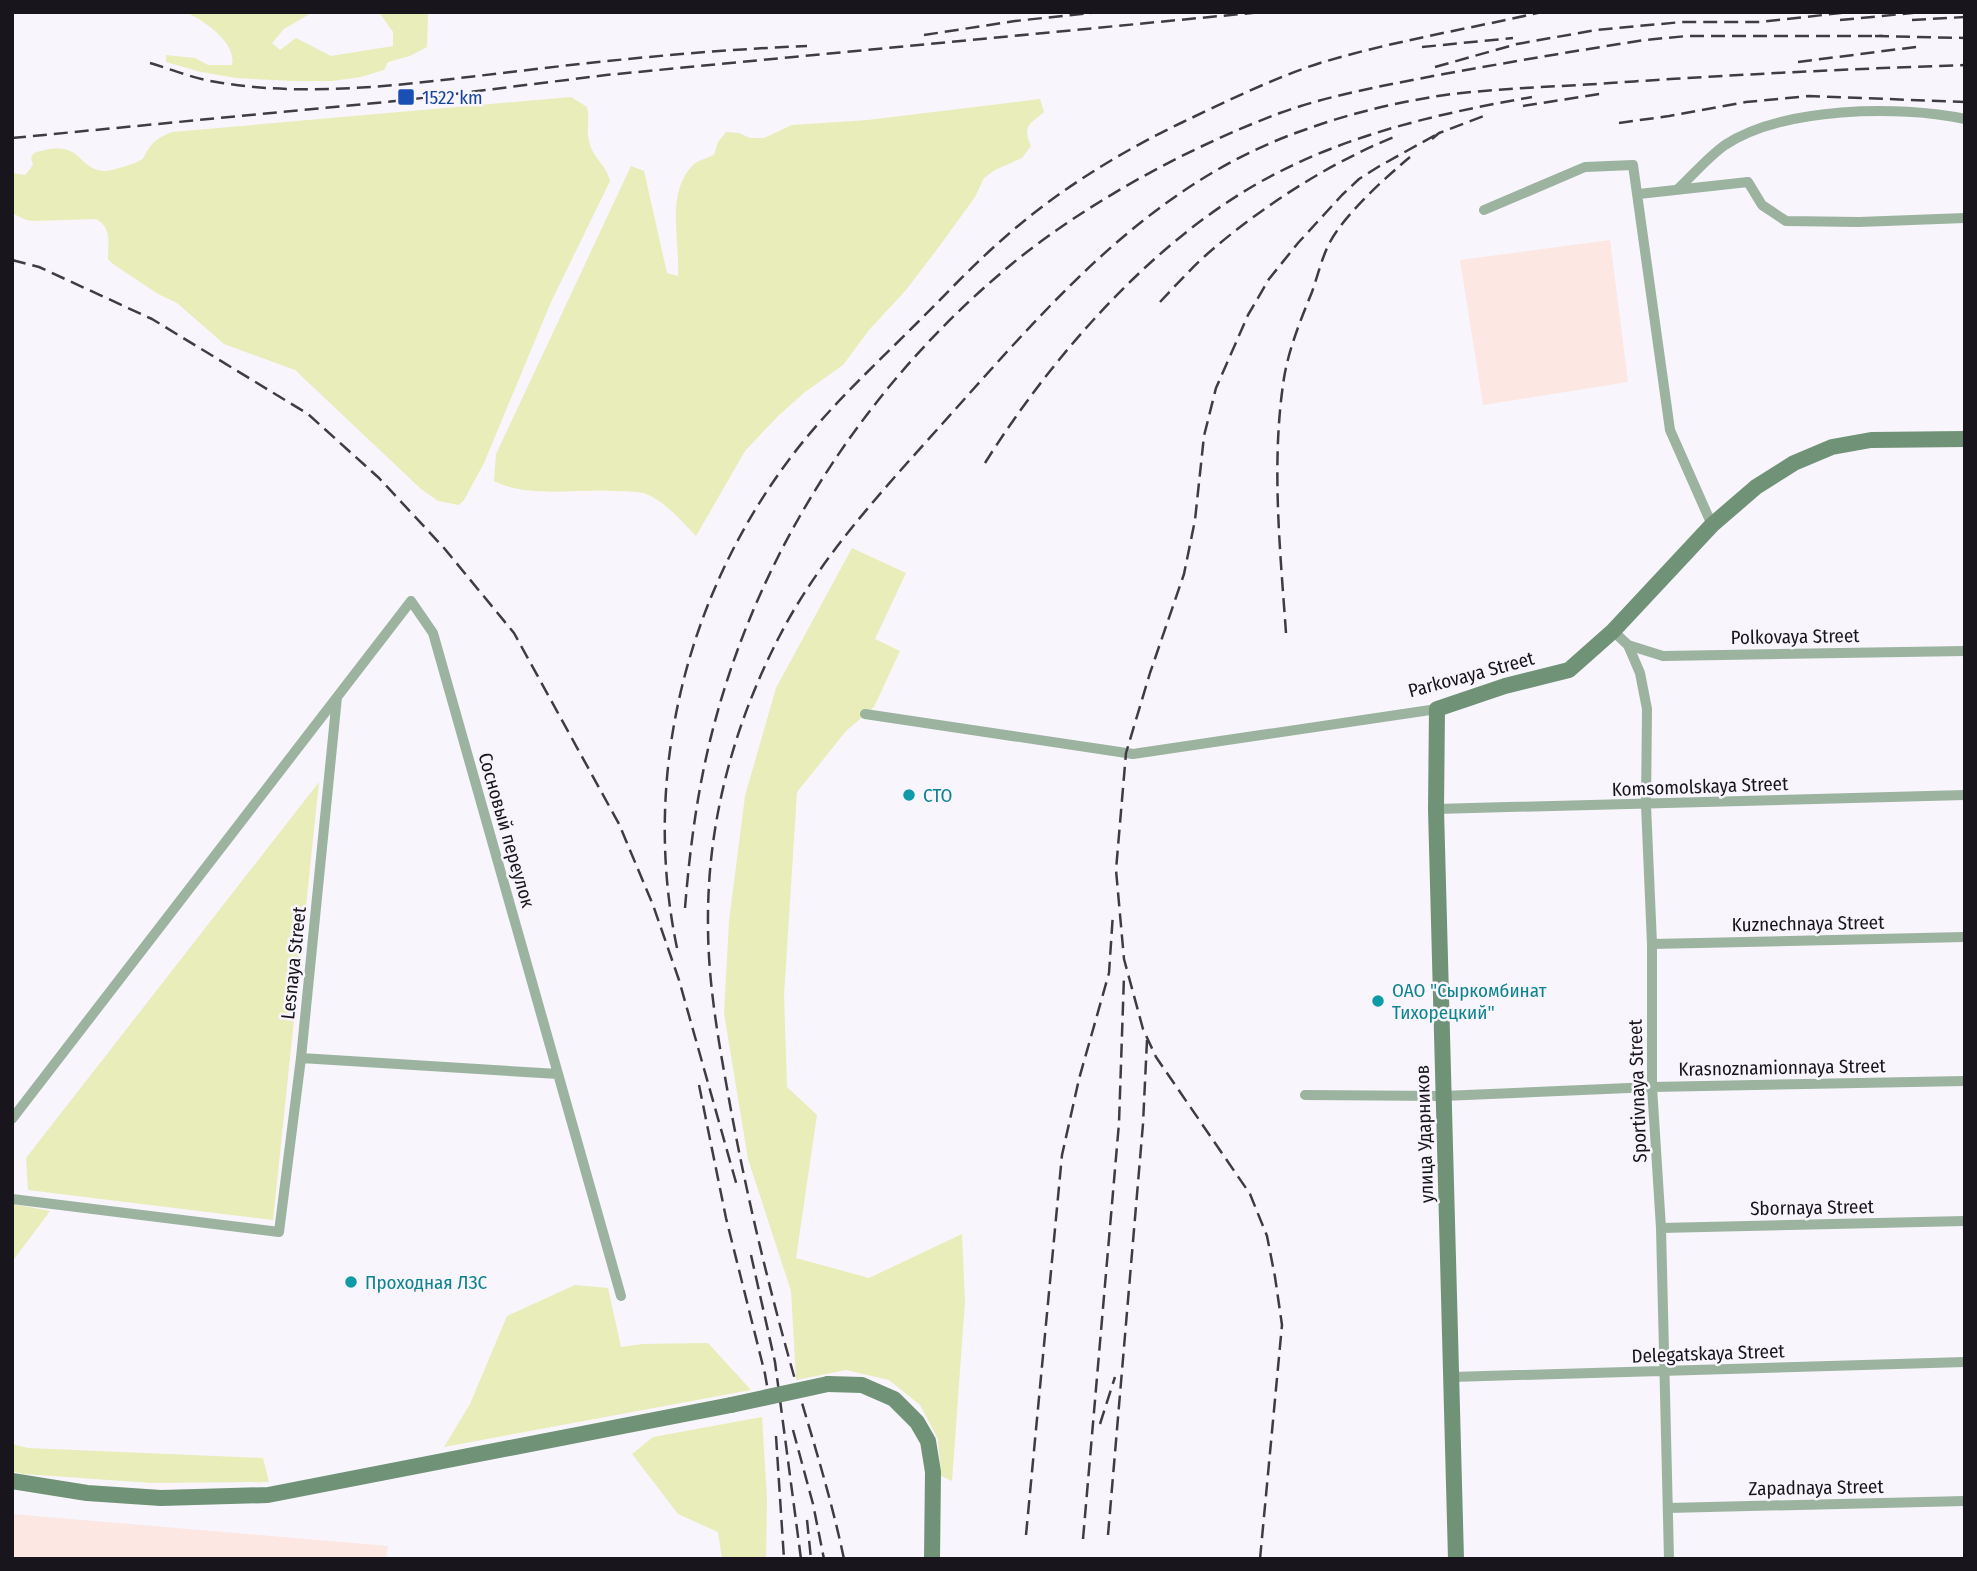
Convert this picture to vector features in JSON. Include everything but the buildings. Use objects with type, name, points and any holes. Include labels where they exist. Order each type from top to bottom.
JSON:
[{"type":"main road","name":"Parkovaya Street","points":[[1437,709],[1505,686],[1569,670],[1613,631],[1712,525],[1756,487],[1794,463],[1832,447],[1871,440],[1965,439]]},
{"type":"main road","name":"улица Ударников","points":[[1437,709],[1436,809],[1456,1559]]},
{"type":"main road","points":[[12,1481],[87,1493],[161,1498],[268,1495],[828,1384],[862,1385],[894,1399],[917,1422],[928,1441],[933,1472],[932,1559]]},
{"type":"street","points":[[1678,189],[1725,145],[1778,121],[1830,113],[1906,111],[1965,119]]},
{"type":"street","points":[[1484,210],[1585,167],[1633,165],[1670,430],[1712,525]]},
{"type":"street","points":[[1639,194],[1748,182],[1762,205],[1786,221],[1859,222],[1965,218]]},
{"type":"street","name":"Сосновый переулок","points":[[337,697],[411,601],[433,633],[621,1296]]},
{"type":"street","name":"Sportivnaya Street","points":[[1613,631],[1628,645],[1640,673],[1647,709],[1646,805],[1652,944],[1652,1087],[1661,1228],[1669,1559]]},
{"type":"street","name":"Polkovaya Street","points":[[1628,645],[1663,656],[1965,651]]},
{"type":"street","points":[[12,1119],[337,697]]},
{"type":"street","name":"Lesnaya Street","points":[[12,1199],[279,1232],[301,1058],[337,697]]},
{"type":"street","name":"Parkovaya Street","points":[[865,714],[1133,754],[1437,709]]},
{"type":"street","name":"Komsomolskaya Street","points":[[1436,809],[1965,795]]},
{"type":"street","name":"Kuznechnaya Street","points":[[1652,944],[1965,937]]},
{"type":"street","points":[[301,1058],[558,1074]]},
{"type":"street","name":"Krasnoznamionnaya Street","points":[[1305,1095],[1443,1096],[1652,1087],[1965,1081]]},
{"type":"street","name":"Sbornaya Street","points":[[1661,1228],[1965,1221]]},
{"type":"street","name":"Delegatskaya Street","points":[[1452,1377],[1965,1362]]},
{"type":"street","name":"Zapadnaya Street","points":[[1668,1508],[1965,1501]]},
{"type":"shaded area","points":[[1610,240],[1628,382],[1483,405],[1460,260]]},
{"type":"shaded area","points":[[12,1514],[388,1546],[386,1559],[12,1559]]},
{"type":"green space","points":[[185,12],[313,12],[284,29],[272,43],[280,50],[296,38],[331,56],[393,46],[393,32],[379,12],[428,12],[427,47],[410,56],[388,62],[384,70],[361,77],[332,81],[236,78],[166,62],[166,55],[195,58],[208,65],[232,65],[229,49],[217,33]]},
{"type":"green space","points":[[571,97],[587,107],[591,147],[610,181],[551,302],[484,463],[459,505],[438,501],[421,489],[295,370],[224,344],[177,303],[158,294],[113,264],[108,259],[107,231],[101,222],[96,219],[33,221],[12,213],[12,173],[25,175],[33,165],[31,158],[34,153],[50,149],[70,151],[95,169],[107,171],[141,160],[155,141],[172,132]]},
{"type":"green space","points":[[1040,99],[1044,112],[1028,126],[1027,134],[1031,146],[1022,158],[984,178],[975,197],[941,244],[843,365],[805,392],[745,451],[696,536],[667,507],[643,493],[523,490],[494,481],[496,454],[631,166],[644,171],[667,273],[678,276],[676,217],[680,188],[685,175],[694,164],[714,155],[718,142],[726,132],[739,133],[750,138],[764,138],[792,125],[868,120]]},
{"type":"green space","points":[[852,548],[906,573],[875,639],[900,651],[874,707],[846,731],[797,792],[784,995],[787,1087],[817,1115],[796,1258],[869,1278],[962,1234],[965,1301],[952,1481],[941,1476],[938,1439],[920,1405],[889,1380],[846,1370],[796,1380],[791,1291],[748,1159],[724,1013],[729,921],[745,796],[776,688]]},
{"type":"green space","points":[[319,782],[273,1220],[28,1190],[26,1158]]},
{"type":"green space","points":[[12,1205],[50,1211],[12,1262]]},
{"type":"green space","points":[[575,1285],[608,1288],[621,1347],[708,1343],[751,1390],[444,1447],[470,1404],[507,1316]]},
{"type":"green space","points":[[762,1417],[767,1499],[766,1559],[722,1559],[718,1532],[678,1514],[632,1454],[653,1437]]},
{"type":"green space","points":[[12,1444],[28,1448],[263,1458],[269,1482],[152,1483],[23,1474],[12,1471]]},
{"type":"railway","points":[[924,35],[1099,12]]},
{"type":"railway","points":[[12,138],[406,100],[606,75],[1262,12]]},
{"type":"railway","points":[[677,948],[667,883],[665,818],[670,754],[681,690],[699,628],[724,568],[754,511],[791,457],[836,404],[1004,238],[1067,189],[1136,146],[1251,90],[1320,63],[1542,12]]},
{"type":"railway","points":[[1435,67],[1517,44],[1596,30],[1682,22],[1760,22],[1850,12]]},
{"type":"railway","points":[[1840,20],[1923,12]]},
{"type":"railway","points":[[1912,20],[1965,17]]},
{"type":"railway","points":[[685,908],[695,816],[714,725],[734,659],[760,594],[792,531],[828,471],[868,413],[913,359],[961,309],[1042,240],[1106,198],[1175,159],[1280,113],[1337,96],[1433,76],[1645,40],[1687,36],[1883,36]]},
{"type":"railway","points":[[1875,36],[1965,38]]},
{"type":"railway","points":[[1422,47],[1513,38]]},
{"type":"railway","points":[[150,63],[222,83],[330,89],[403,84],[659,56],[807,46]]},
{"type":"railway","points":[[1798,62],[1923,46]]},
{"type":"railway","points":[[844,1559],[775,1305],[749,1197],[717,1026],[711,986],[708,924],[712,850],[736,741],[762,672],[778,639],[794,609],[832,553],[898,474],[1064,292],[1151,214],[1199,181],[1251,152],[1341,118],[1445,95],[1699,77],[1965,65]]},
{"type":"railway","points":[[1523,106],[1606,93]]},
{"type":"railway","points":[[1619,123],[1746,102],[1809,96],[1965,102]]},
{"type":"railway","points":[[985,463],[1043,379],[1114,298],[1152,261],[1235,197],[1309,158],[1371,135],[1467,109],[1532,97]]},
{"type":"railway","points":[[1432,139],[1439,133],[1489,114]]},
{"type":"railway","points":[[1260,1559],[1282,1325],[1275,1277],[1267,1236],[1250,1194],[1156,1057],[1143,1029],[1124,959],[1116,870],[1126,753],[1184,574],[1195,520],[1204,436],[1216,388],[1248,315],[1269,279],[1342,195],[1359,179],[1439,133]]},
{"type":"railway","points":[[1160,302],[1192,268],[1256,215],[1325,170],[1399,135]]},
{"type":"railway","points":[[1286,633],[1277,473],[1280,410],[1289,356],[1330,242],[1356,208],[1410,157]]},
{"type":"railway","points":[[12,260],[39,267],[152,319],[308,414],[379,478],[444,548],[514,633],[619,824],[653,905],[679,980],[737,1186]]},
{"type":"railway","points":[[1026,1535],[1062,1155],[1079,1079],[1109,973],[1113,913]]},
{"type":"railway","points":[[1083,1539],[1119,1123],[1124,976]]},
{"type":"railway","points":[[1108,1535],[1143,1124],[1147,1040]]},
{"type":"railway","points":[[699,1085],[726,1218],[770,1403]]},
{"type":"railway","points":[[751,1255],[775,1362],[801,1559]]},
{"type":"railway","points":[[1100,1424],[1115,1377]]},
{"type":"railway","points":[[793,1430],[813,1504],[824,1559]]},
{"type":"railway","points":[[776,1436],[784,1559]]},
{"type":"railway","points":[[807,1520],[811,1559]]},
{"type":"place","name":"1522 km","points":[[406,97]]},
{"type":"place","name":"СТО","points":[[909,795]]},
{"type":"place","name":"ОАО \"Сыркомбинат Тихорецкий\"","points":[[1378,1001]]},
{"type":"place","name":"Проходная ЛЗС","points":[[351,1282]]}]
